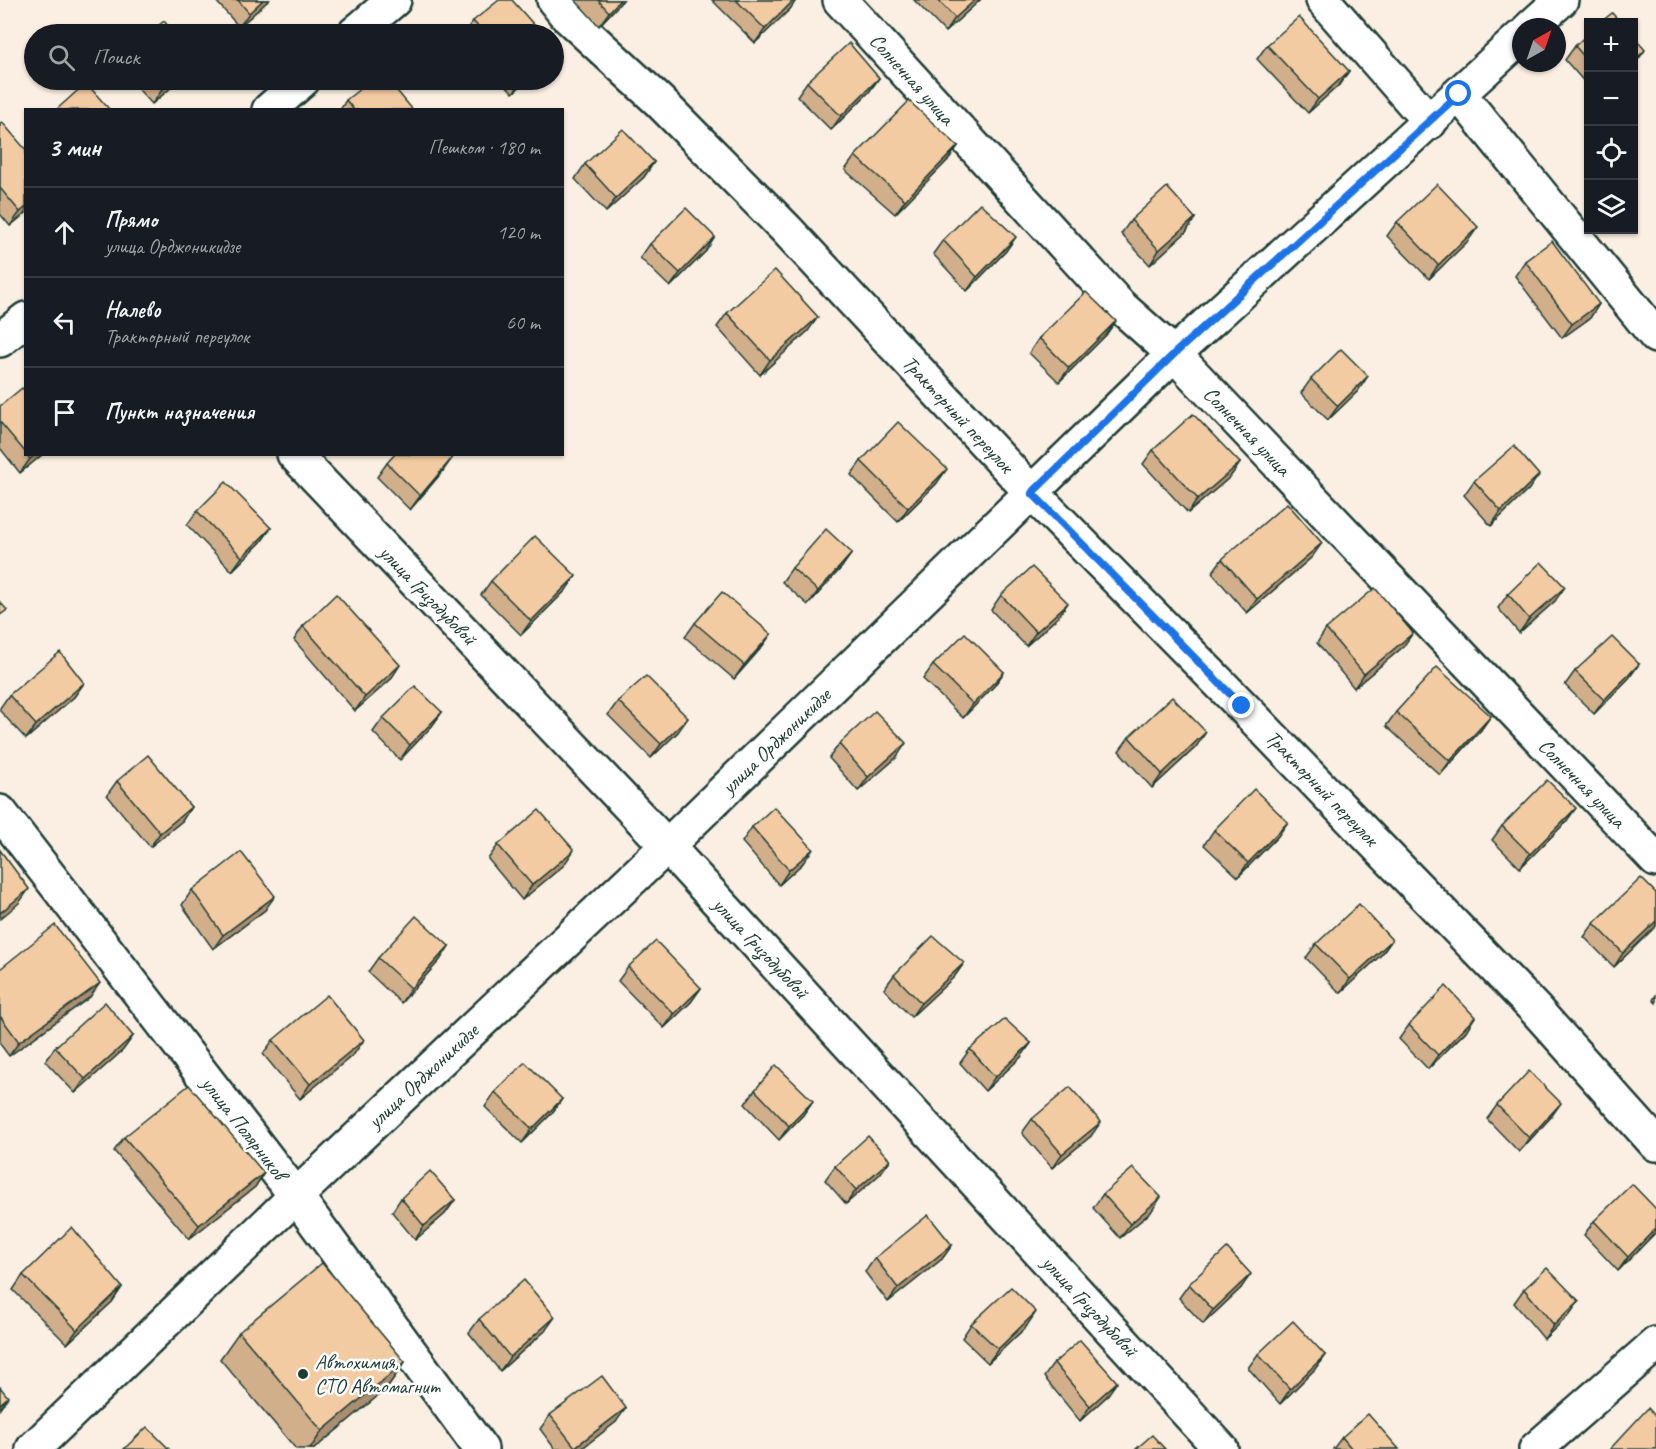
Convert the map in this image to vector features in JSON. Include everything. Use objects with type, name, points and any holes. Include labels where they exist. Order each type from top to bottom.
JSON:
[{"type":"street","points":[[366,24],[394,0]]},
{"type":"street","name":"Тракторный переулок","points":[[554,0],[566,15],[659,101],[786,229],[1032,493],[1535,1009],[1656,1144]]},
{"type":"street","name":"Солнечная улица","points":[[840,0],[1120,306],[1174,354],[1656,860]]},
{"type":"street","points":[[1323,0],[1430,122]]},
{"type":"street","points":[[1541,18],[1561,0]]},
{"type":"street","name":"улица Орджоникидзе","points":[[33,1449],[296,1196],[667,846],[1174,354],[1512,45]]},
{"type":"street","points":[[271,108],[292,90]]},
{"type":"street","points":[[1459,94],[1656,336]]},
{"type":"street","points":[[0,340],[24,321]]},
{"type":"street","name":"улица Гризодубовой","points":[[296,456],[667,846],[1221,1449]]},
{"type":"street","name":"улица Полярников","points":[[0,812],[296,1196],[481,1449]]},
{"type":"street","points":[[1536,1449],[1656,1344]]},
{"type":"building","points":[[238,0],[263,0],[249,13]]},
{"type":"building","points":[[499,0],[512,0],[533,24],[476,24],[473,21]]},
{"type":"building","points":[[598,0],[620,0],[609,12]]},
{"type":"building","points":[[736,0],[794,0],[765,29]]},
{"type":"building","points":[[938,0],[975,0],[955,18]]},
{"type":"building","points":[[1612,13],[1616,18],[1606,18]]},
{"type":"building","points":[[1299,17],[1349,71],[1318,99],[1267,45]]},
{"type":"building","points":[[1584,38],[1584,56],[1575,46]]},
{"type":"building","points":[[1638,42],[1645,50],[1638,57]]},
{"type":"building","points":[[849,43],[879,78],[841,116],[807,82]]},
{"type":"building","points":[[78,90],[92,90],[108,108],[58,108]]},
{"type":"building","points":[[358,90],[396,90],[411,108],[352,108],[346,100]]},
{"type":"building","points":[[909,101],[958,146],[905,200],[855,156]]},
{"type":"building","points":[[2,122],[24,148],[24,209],[20,212],[0,188],[0,123]]},
{"type":"building","points":[[623,129],[654,162],[616,198],[585,164]]},
{"type":"building","points":[[1437,184],[1478,227],[1438,265],[1397,222]]},
{"type":"building","points":[[1167,187],[1195,218],[1159,250],[1131,220]]},
{"type":"building","points":[[980,203],[1016,237],[977,277],[943,240]]},
{"type":"building","points":[[686,208],[715,237],[680,273],[650,244]]},
{"type":"building","points":[[1552,241],[1599,304],[1572,324],[1525,261]]},
{"type":"building","points":[[775,270],[818,317],[770,360],[727,313]]},
{"type":"building","points":[[1086,292],[1116,321],[1069,368],[1039,338]]},
{"type":"building","points":[[1341,349],[1368,376],[1338,406],[1311,379]]},
{"type":"building","points":[[22,388],[24,390],[24,451],[0,422],[0,406]]},
{"type":"building","points":[[1193,414],[1240,463],[1198,499],[1153,450]]},
{"type":"building","points":[[898,422],[947,469],[908,508],[861,461]]},
{"type":"building","points":[[1514,446],[1539,475],[1501,511],[1474,481]]},
{"type":"building","points":[[393,456],[453,457],[420,496],[387,463]]},
{"type":"building","points":[[226,482],[271,528],[242,557],[197,511]]},
{"type":"building","points":[[1287,503],[1322,543],[1257,599],[1222,559]]},
{"type":"building","points":[[826,529],[852,553],[818,591],[792,568]]},
{"type":"building","points":[[535,536],[576,576],[531,621],[491,581]]},
{"type":"building","points":[[1541,562],[1565,587],[1529,619],[1508,594]]},
{"type":"building","points":[[1032,567],[1068,603],[1036,632],[1001,595]]},
{"type":"building","points":[[1375,588],[1413,633],[1364,674],[1326,629]]},
{"type":"building","points":[[722,592],[771,634],[744,665],[695,623]]},
{"type":"building","points":[[336,594],[400,665],[365,697],[303,626]]},
{"type":"building","points":[[0,602],[7,610],[0,615]]},
{"type":"building","points":[[965,633],[1004,672],[973,704],[933,665]]},
{"type":"building","points":[[1612,637],[1639,664],[1604,700],[1575,671]]},
{"type":"building","points":[[60,652],[84,683],[36,725],[9,695]]},
{"type":"building","points":[[1437,667],[1491,716],[1450,761],[1396,712]]},
{"type":"building","points":[[646,676],[688,718],[661,744],[618,701]]},
{"type":"building","points":[[415,686],[442,712],[410,745],[383,718]]},
{"type":"building","points":[[1172,697],[1206,732],[1162,774],[1129,737]]},
{"type":"building","points":[[875,711],[906,743],[868,777],[839,744]]},
{"type":"building","points":[[148,755],[191,807],[160,833],[117,781]]},
{"type":"building","points":[[1547,780],[1576,808],[1530,854],[1502,826]]},
{"type":"building","points":[[1254,789],[1288,822],[1248,863],[1214,830]]},
{"type":"building","points":[[774,807],[813,849],[789,870],[752,827]]},
{"type":"building","points":[[539,810],[574,850],[532,885],[498,845]]},
{"type":"building","points":[[0,850],[29,889],[0,913]]},
{"type":"building","points":[[241,852],[275,896],[223,935],[192,890]]},
{"type":"building","points":[[1641,878],[1656,893],[1656,921],[1623,953],[1594,923]]},
{"type":"building","points":[[1359,904],[1392,940],[1350,979],[1316,944]]},
{"type":"building","points":[[416,916],[449,946],[411,988],[378,958]]},
{"type":"building","points":[[55,925],[100,983],[19,1042],[0,1016],[0,969]]},
{"type":"building","points":[[933,936],[964,963],[921,1003],[894,975]]},
{"type":"building","points":[[656,941],[701,988],[674,1014],[628,967]]},
{"type":"building","points":[[1446,986],[1475,1017],[1438,1055],[1409,1025]]},
{"type":"building","points":[[327,995],[364,1040],[310,1084],[273,1040]]},
{"type":"building","points":[[105,1002],[133,1036],[85,1079],[55,1047]]},
{"type":"building","points":[[1005,1019],[1031,1043],[995,1077],[970,1049]]},
{"type":"building","points":[[525,1062],[562,1099],[532,1129],[495,1092]]},
{"type":"building","points":[[776,1065],[813,1101],[789,1126],[755,1090]]},
{"type":"building","points":[[1529,1071],[1561,1103],[1529,1138],[1497,1105]]},
{"type":"building","points":[[189,1085],[264,1173],[199,1225],[124,1137]]},
{"type":"building","points":[[1070,1087],[1101,1122],[1062,1154],[1032,1119]]},
{"type":"building","points":[[868,1136],[890,1160],[856,1190],[835,1166]]},
{"type":"building","points":[[1133,1168],[1161,1197],[1130,1224],[1103,1194]]},
{"type":"building","points":[[430,1171],[455,1200],[424,1226],[401,1198]]},
{"type":"building","points":[[1632,1184],[1656,1209],[1656,1228],[1628,1257],[1594,1221]]},
{"type":"building","points":[[928,1215],[952,1245],[898,1288],[875,1258]]},
{"type":"building","points":[[72,1227],[122,1287],[77,1330],[23,1275]]},
{"type":"building","points":[[1227,1248],[1251,1274],[1213,1310],[1189,1284]]},
{"type":"building","name":"Автохимия, СТО Автомагнит","points":[[322,1263],[405,1362],[322,1431],[239,1332]]},
{"type":"building","points":[[1547,1268],[1579,1301],[1554,1325],[1524,1289]]},
{"type":"building","points":[[524,1280],[555,1317],[510,1357],[479,1319]]},
{"type":"building","points":[[1011,1287],[1036,1312],[998,1349],[971,1324]]},
{"type":"building","points":[[1293,1321],[1325,1355],[1290,1389],[1258,1354]]},
{"type":"building","points":[[1080,1340],[1117,1382],[1090,1406],[1054,1363]]},
{"type":"building","points":[[602,1376],[626,1408],[575,1447],[550,1415]]},
{"type":"building","points":[[0,1387],[8,1397],[0,1404]]},
{"type":"building","points":[[1648,1408],[1656,1417],[1656,1449],[1610,1449]]},
{"type":"building","points":[[1368,1414],[1399,1449],[1352,1449],[1342,1437]]},
{"type":"building","points":[[147,1427],[169,1449],[124,1449]]},
{"type":"building","points":[[1152,1435],[1165,1449],[1136,1449]]},
{"type":"place","name":"Автохимия, СТО Автомагнит","points":[[303,1374]]},
{"type":"route","points":[[1242,706],[1032,493],[1174,354],[1459,94]]}]
